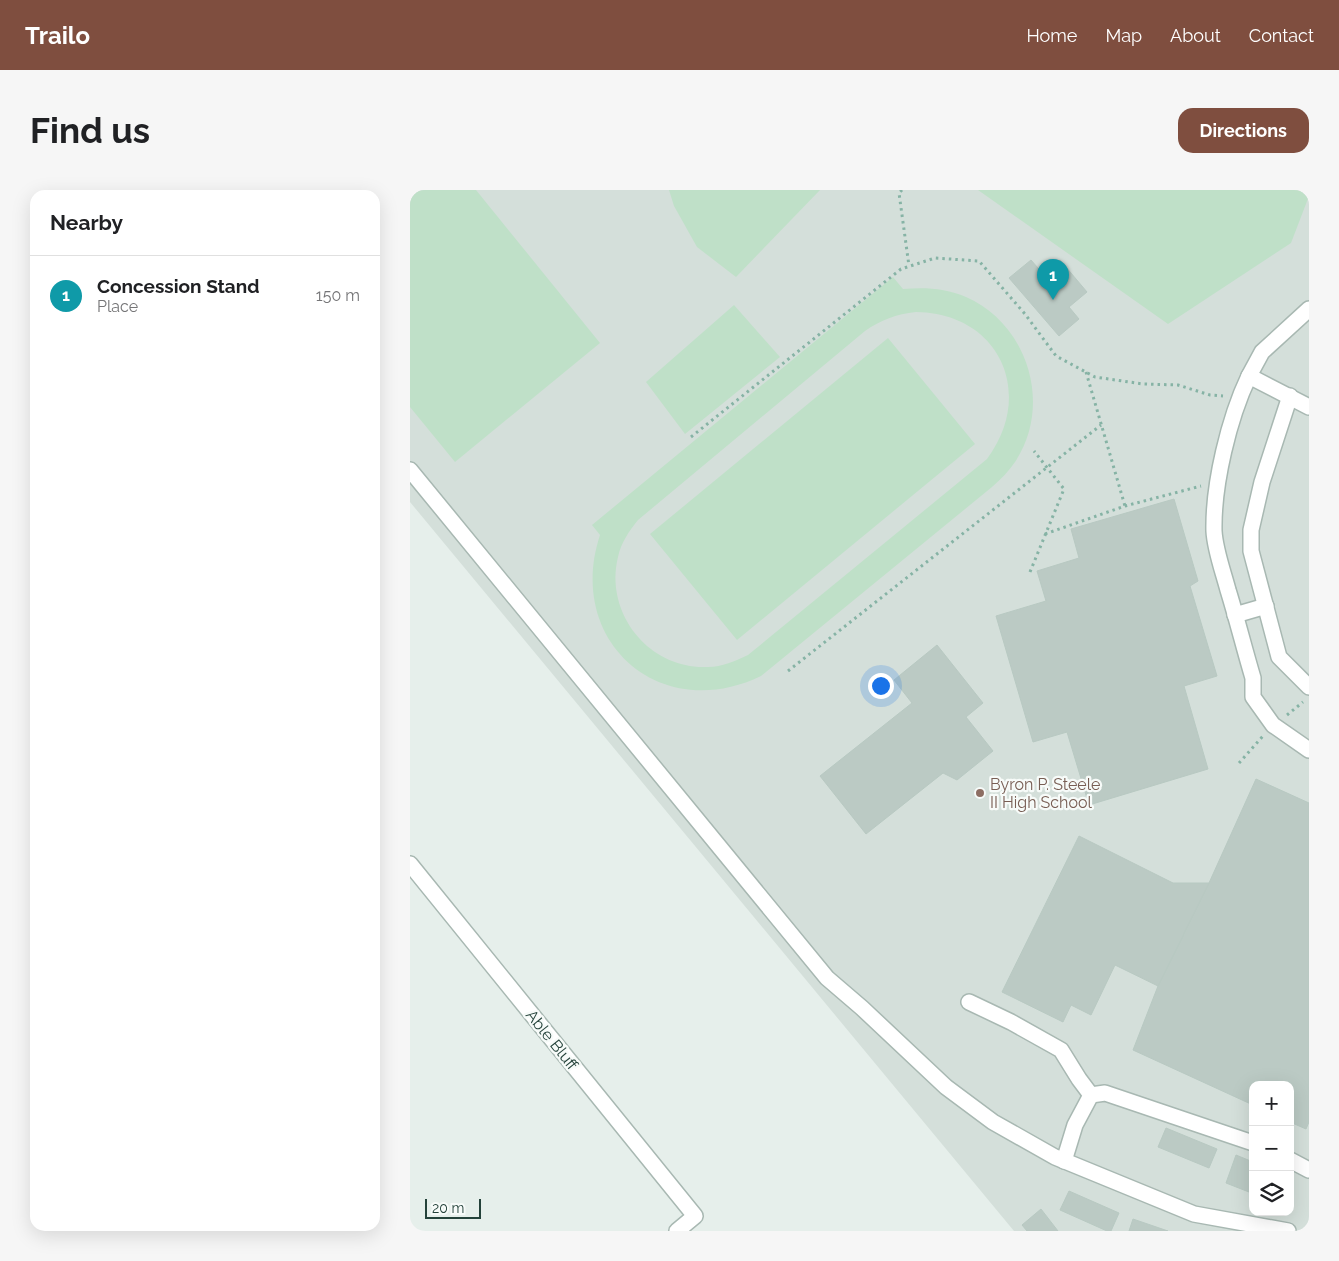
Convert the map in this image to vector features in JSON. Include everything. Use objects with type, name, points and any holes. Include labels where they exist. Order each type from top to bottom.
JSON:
[{"type":"street","points":[[1309,309],[1262,352],[1239,398],[1217,489],[1214,532],[1253,678],[1253,697],[1273,725],[1309,750]]},
{"type":"street","points":[[1249,376],[1309,407]]},
{"type":"street","points":[[1290,396],[1262,482],[1251,530],[1252,551],[1279,657],[1309,687]]},
{"type":"street","points":[[410,470],[827,978],[862,1008],[946,1087],[993,1122],[1064,1161],[1194,1214],[1288,1231]]},
{"type":"street","points":[[1235,615],[1266,606]]},
{"type":"street","name":"Able Bluff","points":[[410,864],[694,1216],[677,1231]]},
{"type":"street","points":[[969,1002],[1011,1022],[1061,1050],[1091,1095]]},
{"type":"street","points":[[1091,1095],[1105,1093],[1249,1142]]},
{"type":"street","points":[[1064,1161],[1075,1125],[1091,1095]]},
{"type":"street","points":[[1294,1162],[1309,1170]]},
{"type":"path","points":[[902,190],[899,193],[909,266]]},
{"type":"path","points":[[692,437],[901,269],[935,258],[979,261],[1026,314],[1056,356],[1095,377],[1143,384],[1178,385],[1210,395],[1239,398]]},
{"type":"path","points":[[1085,372],[1125,506]]},
{"type":"path","points":[[788,671],[1101,425]]},
{"type":"path","points":[[1030,572],[1064,489],[1034,451]]},
{"type":"path","points":[[1045,534],[1125,506],[1202,486],[1217,489]]},
{"type":"shaded area","name":"Byron P. Steele II High School","points":[[410,190],[1309,190],[1309,1231],[1014,1231],[410,502]]},
{"type":"green space","points":[[410,190],[476,190],[600,343],[455,462],[410,407]]},
{"type":"green space","points":[[669,190],[820,190],[736,277],[697,247],[674,206]]},
{"type":"green space","points":[[978,190],[1309,190],[1309,196],[1291,243],[1168,324]]},
{"type":"green space","points":[[893,277],[903,289],[927,288],[951,292],[966,297],[987,310],[1005,326],[1019,346],[1028,368],[1033,392],[1032,416],[1026,440],[1015,462],[1007,472],[992,487],[761,676],[724,688],[688,690],[656,681],[630,664],[609,639],[596,609],[593,574],[600,535],[592,525]],"holes":[[[916,312],[945,316],[969,326],[988,342],[1001,361],[1008,384],[1008,408],[1001,434],[987,459],[748,655],[723,665],[708,667],[687,665],[667,659],[650,648],[636,634],[625,617],[618,598],[615,578],[621,547],[638,520],[865,331],[889,318],[902,314]]]},
{"type":"green space","points":[[734,305],[780,357],[685,434],[646,382]]},
{"type":"green space","points":[[888,338],[975,444],[737,640],[650,534]]},
{"type":"building","points":[[1031,260],[1044,275],[1060,260],[1087,292],[1069,307],[1079,319],[1059,336],[1009,278]]},
{"type":"building","points":[[1174,499],[1198,581],[1190,586],[1217,676],[1184,686],[1208,769],[1089,805],[1067,732],[1033,742],[996,616],[1046,601],[1037,571],[1079,558],[1071,529]]},
{"type":"building","points":[[937,645],[983,703],[966,717],[993,751],[957,780],[943,773],[866,834],[820,776],[912,703],[894,680]]},
{"type":"building","points":[[1256,779],[1309,803],[1309,1122],[1306,1129],[1294,1124],[1294,1081],[1249,1081],[1249,1103],[1133,1050],[1158,986],[1209,883]]},
{"type":"building","points":[[1079,836],[1173,883],[1209,883],[1158,986],[1115,965],[1091,1015],[1071,1005],[1063,1022],[1002,992]]},
{"type":"building","points":[[1166,1128],[1217,1149],[1209,1168],[1158,1147]]},
{"type":"building","points":[[1236,1155],[1249,1160],[1249,1192],[1226,1183]]},
{"type":"building","points":[[1069,1191],[1119,1213],[1111,1231],[1107,1231],[1060,1210]]},
{"type":"building","points":[[1041,1209],[1058,1231],[1027,1231],[1022,1225]]},
{"type":"building","points":[[1133,1219],[1168,1231],[1129,1231]]},
{"type":"place","name":"Concession Stand","points":[[1053,300]]},
{"type":"place","name":"Byron P. Steele II High School","points":[[980,793]]}]
